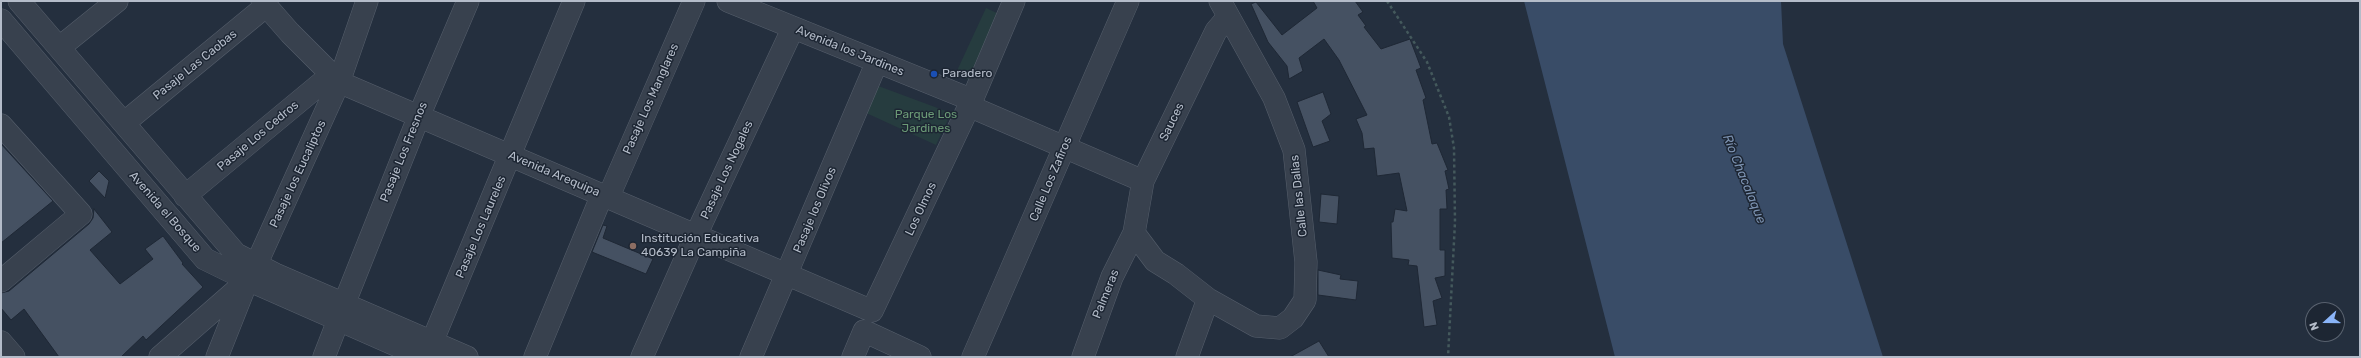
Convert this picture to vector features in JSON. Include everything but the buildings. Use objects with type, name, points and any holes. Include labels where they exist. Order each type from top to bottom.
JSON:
[{"type":"street","points":[[19,1],[60,47],[185,196],[252,273],[428,350],[451,357]]},
{"type":"street","points":[[60,47],[117,1]]},
{"type":"street","points":[[335,79],[367,1]]},
{"type":"street","name":"Pasaje Los Fresnos","points":[[324,357],[419,116],[468,1]]},
{"type":"street","name":"Pasaje Los Laureles","points":[[428,350],[512,156],[574,1]]},
{"type":"street","name":"Pasaje Los Manglares","points":[[535,357],[605,196],[694,1]]},
{"type":"street","name":"Avenida los Jardines","points":[[728,1],[877,62],[1064,147],[1143,181]]},
{"type":"street","name":"Los Olmos","points":[[872,311],[970,103],[1014,1]]},
{"type":"street","name":"Calle Los Zafiros","points":[[973,357],[1128,1]]},
{"type":"street","name":"Avenida Arequipa","points":[[264,3],[335,79],[872,311]]},
{"type":"street","name":"Pasaje Las Caobas","points":[[124,123],[264,3]]},
{"type":"street","name":"Sauces","points":[[1134,233],[1143,181],[1216,31],[1224,9]]},
{"type":"street","name":"Calle las Dalias","points":[[1208,299],[1256,326],[1280,328],[1293,318],[1305,300],[1306,262],[1294,150],[1274,98],[1224,9]]},
{"type":"street","name":"Avenida el Bosque","points":[[1,20],[205,259],[252,273]]},
{"type":"street","name":"Pasaje Los Nogales","points":[[642,357],[696,235],[793,28]]},
{"type":"street","name":"Pasaje los Olivos","points":[[751,357],[788,275],[877,62]]},
{"type":"street","name":"Pasaje Los Cedros","points":[[185,196],[335,79]]},
{"type":"street","name":"Pasaje los Eucaliptos","points":[[217,357],[335,79]]},
{"type":"street","points":[[1,125],[80,214],[1,281]]},
{"type":"street","points":[[1134,233],[1155,261],[1176,274],[1208,299],[1187,357]]},
{"type":"street","name":"Palmeras","points":[[1082,357],[1112,277],[1134,233]]},
{"type":"street","points":[[160,357],[252,273]]},
{"type":"street","points":[[853,357],[864,331],[920,357]]},
{"type":"street","points":[[1,342],[14,357]]},
{"type":"street","points":[[428,350],[467,357]]},
{"type":"path","points":[[1387,1],[1427,62],[1449,117],[1454,148],[1455,222],[1448,357]]},
{"type":"green space","points":[[986,8],[1001,15],[970,80],[955,75]]},
{"type":"green space","name":"Parque Los Jardines","points":[[873,84],[951,113],[936,145],[864,112]]},
{"type":"water","name":"Río Chacalaque","points":[[1524,1],[1781,1],[1783,44],[1883,357],[1615,357]]},
{"type":"place","name":"Paradero","points":[[934,74]]},
{"type":"place","name":"Institución Educativa 40639 La Campiña","points":[[633,246]]}]
